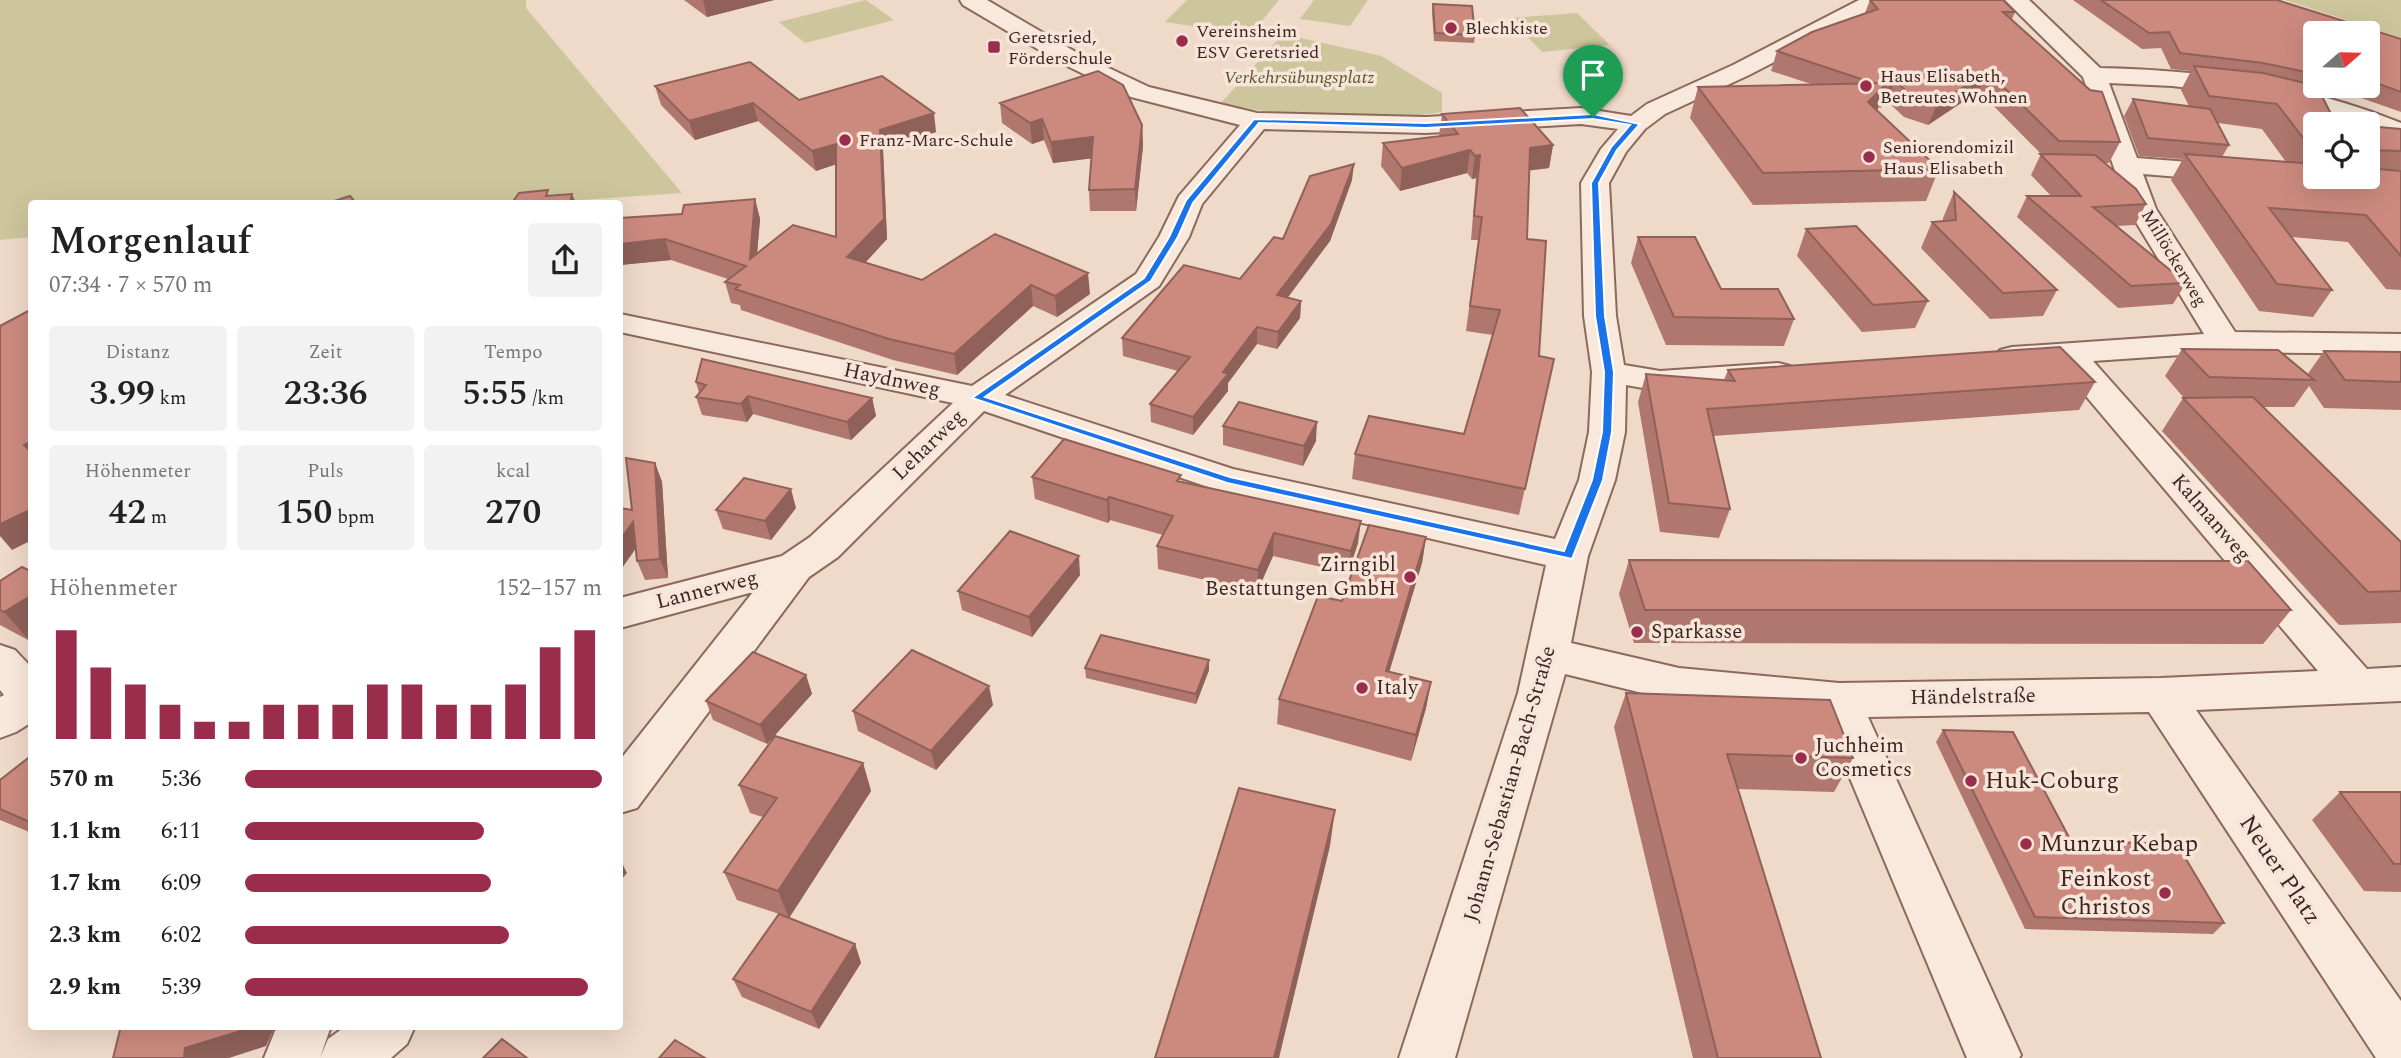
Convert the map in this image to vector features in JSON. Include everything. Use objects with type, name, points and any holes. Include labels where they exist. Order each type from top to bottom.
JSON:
[{"type":"street","points":[[971,0],[1072,59],[1140,92],[1257,121],[1426,125],[1581,116],[1636,124]]},
{"type":"street","name":"Johann-Sebastian-Bach-Straße","points":[[1427,1058],[1520,761],[1549,654],[1568,556],[1597,480],[1607,432],[1609,372],[1600,316],[1595,183],[1614,149],[1636,124],[1657,108],[1741,70],[1876,0]]},
{"type":"street","name":"Millöckerweg","points":[[2016,0],[2094,75],[2142,208],[2225,342]]},
{"type":"street","points":[[2094,75],[2166,76],[2234,84],[2309,101],[2401,132]]},
{"type":"street","name":"Leharweg","points":[[623,790],[795,568],[824,547],[978,398],[1148,279],[1174,237],[1189,202],[1257,121]]},
{"type":"street","points":[[2126,164],[2250,175]]},
{"type":"street","name":"Haydnweg","points":[[623,324],[978,398],[1227,480],[1568,556]]},
{"type":"street","points":[[1979,359],[2225,342],[2401,344]]},
{"type":"street","name":"Kalmanweg","points":[[2067,352],[2355,685]]},
{"type":"street","points":[[1609,372],[1660,381],[1804,371]]},
{"type":"street","name":"Lannerweg","points":[[623,612],[795,568]]},
{"type":"street","name":"Händelstraße","points":[[1549,654],[1679,685],[1839,700],[2161,695],[2401,684]]},
{"type":"street","points":[[0,661],[28,693]]},
{"type":"street","name":"Neuer Platz","points":[[2161,695],[2400,1046]]},
{"type":"street","points":[[1839,700],[1993,1055]]},
{"type":"street","points":[[0,720],[28,701]]},
{"type":"street","points":[[292,1058],[302,1030]]},
{"type":"street","points":[[348,1058],[383,1030]]},
{"type":"green space","points":[[0,0],[526,0],[526,8],[682,193],[580,200],[28,200],[28,237],[0,240]]},
{"type":"green space","points":[[866,0],[894,20],[805,43],[779,22]]},
{"type":"green space","points":[[1187,0],[1279,0],[1250,35],[1165,22]]},
{"type":"green space","points":[[1314,0],[1368,0],[1350,26],[1300,19]]},
{"type":"green space","points":[[2285,0],[2401,0],[2401,38],[2380,31],[2380,21],[2349,21]]},
{"type":"green space","points":[[1577,13],[1610,45],[1542,52],[1509,18]]},
{"type":"green space","name":"Verkehrsübungsplatz","points":[[1283,34],[1381,56],[1442,93],[1442,112],[1387,118],[1331,117],[1220,104]]},
{"type":"building","points":[[1870,0],[2003,0],[2015,12],[2003,12],[2090,90],[2102,92],[2120,142],[2059,141],[1987,71],[1937,105],[1912,96],[1895,81],[1888,88],[1885,87],[1887,83],[1873,83],[1777,51],[1812,32],[1878,9]]},
{"type":"building","points":[[2101,0],[2277,0],[2344,21],[2303,21],[2303,71],[2263,63],[2180,53],[2169,32],[2149,33]]},
{"type":"building","points":[[1433,4],[1472,6],[1475,35],[1435,33]]},
{"type":"building","points":[[2380,32],[2401,39],[2401,92],[2380,84]]},
{"type":"building","points":[[750,62],[799,100],[882,76],[934,113],[880,130],[884,219],[847,257],[922,280],[995,234],[1088,273],[1055,296],[1031,285],[954,354],[889,339],[735,289],[740,285],[725,282],[746,266],[665,239],[623,244],[623,218],[682,214],[684,205],[755,199],[750,259],[793,225],[836,237],[836,144],[812,151],[753,103],[689,121],[655,86]]},
{"type":"building","points":[[2194,66],[2263,73],[2303,83],[2303,98],[2323,98],[2330,112],[2303,112],[2303,138],[2277,104],[2209,96]]},
{"type":"building","points":[[1098,71],[1123,85],[1142,125],[1135,189],[1089,190],[1093,137],[1051,142],[1042,119],[1030,123],[1000,103]]},
{"type":"building","points":[[1887,83],[1868,102],[1939,169],[1763,173],[1698,87]]},
{"type":"building","points":[[2133,99],[2210,109],[2229,145],[2148,138]]},
{"type":"building","points":[[1520,108],[1553,145],[1530,148],[1527,239],[1546,241],[1539,356],[1554,359],[1525,489],[1355,454],[1369,416],[1464,434],[1500,310],[1470,306],[1482,217],[1474,216],[1480,155],[1475,156],[1470,150],[1402,168],[1383,143],[1458,134],[1442,114]]},
{"type":"building","points":[[2380,127],[2401,129],[2401,151],[2380,150]]},
{"type":"building","points":[[2040,154],[2095,155],[2136,189],[2146,204],[2093,207],[2186,283],[2131,286],[2027,196],[2081,196]]},
{"type":"building","points":[[2185,154],[2303,163],[2303,189],[2380,189],[2380,169],[2401,171],[2401,256],[2366,215],[2269,208],[2332,290],[2277,284]]},
{"type":"building","points":[[1354,164],[1331,224],[1277,295],[1301,301],[1278,332],[1257,327],[1223,372],[1228,374],[1193,417],[1150,404],[1190,357],[1122,338],[1184,265],[1240,279],[1274,237],[1283,239],[1310,176]]},
{"type":"building","points":[[548,190],[546,196],[572,194],[571,200],[514,200],[519,193]]},
{"type":"building","points":[[1954,192],[2057,290],[2003,293],[1932,222],[1956,220]]},
{"type":"building","points":[[350,196],[353,200],[337,200]]},
{"type":"building","points":[[1856,226],[1928,301],[1873,305],[1806,229]]},
{"type":"building","points":[[1638,237],[1695,237],[1721,289],[1778,289],[1794,319],[1674,317]]},
{"type":"building","points":[[28,311],[28,443],[24,445],[28,449],[28,511],[0,524],[0,326]]},
{"type":"building","points":[[2060,347],[2095,382],[1707,409],[1730,509],[1669,503],[1646,374],[1735,381],[1728,370]]},
{"type":"building","points":[[2182,349],[2278,350],[2314,380],[2209,377]]},
{"type":"building","points":[[2324,351],[2401,352],[2401,382],[2345,380]]},
{"type":"building","points":[[702,359],[872,398],[847,422],[748,396],[741,404],[696,397],[706,385],[696,382]]},
{"type":"building","points":[[2253,397],[2401,542],[2401,591],[2368,592],[2183,398]]},
{"type":"building","points":[[1239,402],[1317,422],[1304,446],[1223,426]]},
{"type":"building","points":[[1064,439],[1181,475],[1177,481],[1361,521],[1351,551],[1274,533],[1258,570],[1157,546],[1173,516],[1109,497],[1107,500],[1032,477]]},
{"type":"building","points":[[626,458],[655,463],[660,559],[637,561],[633,522],[623,536],[623,508],[632,510]]},
{"type":"building","points":[[744,478],[791,489],[765,521],[716,510]]},
{"type":"building","points":[[1369,525],[1426,537],[1386,671],[1431,682],[1416,735],[1279,699],[1318,596],[1342,601]]},
{"type":"building","points":[[1010,531],[1079,556],[1029,617],[958,591]]},
{"type":"building","points":[[1629,560],[2248,561],[2291,610],[1645,610]]},
{"type":"building","points":[[22,567],[28,570],[28,597],[4,612],[0,610],[0,581]]},
{"type":"building","points":[[1101,635],[1209,660],[1196,694],[1085,668]]},
{"type":"building","points":[[912,650],[989,686],[931,751],[853,711]]},
{"type":"building","points":[[753,652],[806,675],[760,725],[706,701]]},
{"type":"building","points":[[1626,693],[1830,700],[1853,758],[1727,754],[1821,1058],[1718,1058]]},
{"type":"building","points":[[1943,730],[2013,732],[2071,841],[2177,844],[2224,923],[2035,917]]},
{"type":"building","points":[[775,736],[863,763],[778,891],[724,872],[777,798],[739,785]]},
{"type":"building","points":[[28,758],[28,821],[0,809],[0,780]]},
{"type":"building","points":[[1239,788],[1335,810],[1274,1058],[1155,1058]]},
{"type":"building","points":[[2340,792],[2401,792],[2401,864],[2394,864]]},
{"type":"building","points":[[779,914],[855,944],[811,1012],[733,979]]},
{"type":"building","points":[[120,1030],[244,1030],[185,1048],[184,1058],[113,1058]]},
{"type":"building","points":[[502,1039],[527,1058],[483,1058]]},
{"type":"building","points":[[675,1040],[705,1058],[659,1058]]},
{"type":"place","name":"Blechkiste","points":[[1451,28]]},
{"type":"place","name":"Vereinsheim ESV Geretsried","points":[[1182,41]]},
{"type":"place","name":"Geretsried, Förderschule","points":[[994,47]]},
{"type":"place","name":"Haus Elisabeth, Betreutes Wohnen","points":[[1866,86]]},
{"type":"place","name":"Franz-Marc-Schule","points":[[845,140]]},
{"type":"place","name":"Seniorendomizil Haus Elisabeth","points":[[1869,157]]},
{"type":"place","name":"Zirngibl Bestattungen GmbH","points":[[1410,577]]},
{"type":"place","name":"Sparkasse","points":[[1637,632]]},
{"type":"place","name":"Italy","points":[[1362,688]]},
{"type":"place","name":"Juchheim Cosmetics","points":[[1801,758]]},
{"type":"place","name":"Huk-Coburg","points":[[1971,781]]},
{"type":"place","name":"Munzur Kebap","points":[[2026,844]]},
{"type":"place","name":"Feinkost Christos","points":[[2165,893]]},
{"type":"route","points":[[1593,117],[1636,124],[1614,149],[1595,183],[1600,316],[1609,372],[1607,432],[1597,480],[1568,556],[1227,480],[978,398],[1148,279],[1174,237],[1189,202],[1257,121],[1426,125],[1593,117]]}]
